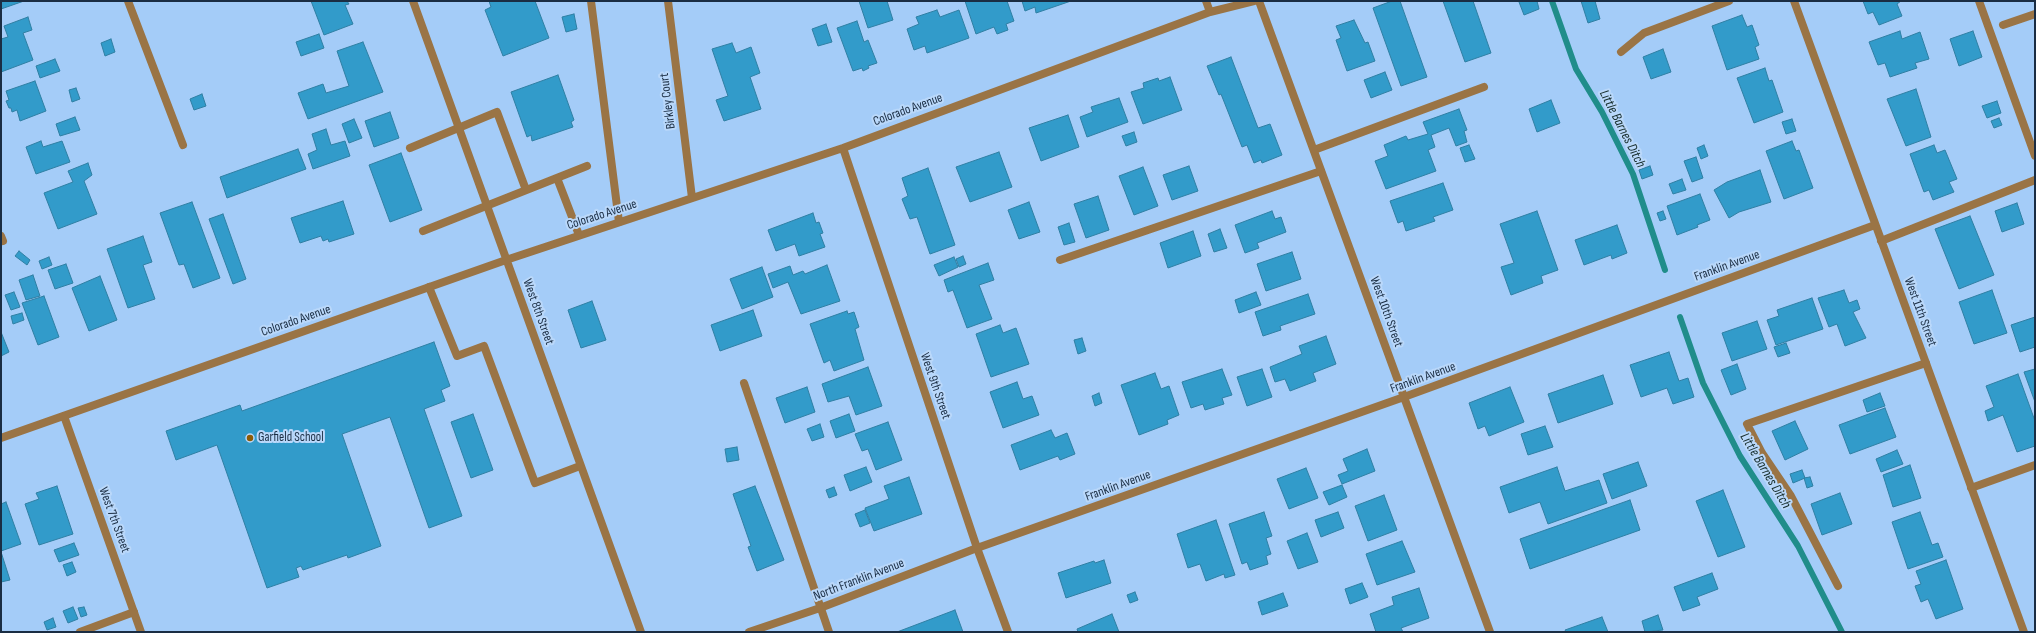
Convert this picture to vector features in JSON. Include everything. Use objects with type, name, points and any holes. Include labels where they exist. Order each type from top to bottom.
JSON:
[{"type":"street","points":[[128,1],[183,145]]},
{"type":"street","name":"West 8th Street","points":[[413,1],[641,632]]},
{"type":"street","points":[[591,1],[619,222]]},
{"type":"street","name":"Birkley Court","points":[[668,1],[692,198]]},
{"type":"street","points":[[1206,1],[1210,12]]},
{"type":"street","name":"Colorado Avenue","points":[[1,438],[506,260],[843,148],[1210,12],[1254,1]]},
{"type":"street","name":"West 10th Street","points":[[1258,1],[1490,632]]},
{"type":"street","points":[[1621,52],[1644,33],[1729,1]]},
{"type":"street","name":"West 11th Street","points":[[1794,1],[2024,632]]},
{"type":"street","points":[[1979,1],[2035,156]]},
{"type":"street","points":[[2003,25],[2035,14]]},
{"type":"street","points":[[1314,150],[1484,87]]},
{"type":"street","points":[[410,148],[497,112],[526,190]]},
{"type":"street","name":"West 9th Street","points":[[843,148],[977,548],[1008,632]]},
{"type":"street","points":[[423,231],[586,166]]},
{"type":"street","points":[[1060,260],[1321,171]]},
{"type":"street","points":[[557,178],[579,235]]},
{"type":"street","points":[[1881,241],[2035,180]]},
{"type":"street","name":"Franklin Avenue","points":[[977,548],[1404,397],[1875,225]]},
{"type":"street","points":[[429,287],[457,356],[484,346],[535,483],[580,466]]},
{"type":"street","points":[[1838,586],[1791,496],[1762,453],[1747,424],[1926,363]]},
{"type":"street","points":[[744,383],[829,632]]},
{"type":"street","name":"West 7th Street","points":[[64,416],[141,632]]},
{"type":"street","points":[[1971,488],[2035,465]]},
{"type":"street","name":"North Franklin Avenue","points":[[749,632],[820,608],[977,548]]},
{"type":"street","points":[[80,632],[134,612]]},
{"type":"building","points":[[1,1],[24,1],[1,9]]},
{"type":"building","points":[[311,1],[347,1],[349,4],[345,5],[353,24],[324,35]]},
{"type":"building","points":[[489,1],[535,1],[549,38],[503,56],[485,10],[491,7]]},
{"type":"building","points":[[859,1],[887,1],[893,20],[868,28]]},
{"type":"building","points":[[965,1],[1007,1],[1014,21],[1006,24],[1008,30],[997,34],[994,27],[976,34]]},
{"type":"building","points":[[1022,1],[1071,1],[1036,13],[1035,7],[1025,11]]},
{"type":"building","points":[[1392,1],[1400,1],[1427,77],[1401,86],[1373,8]]},
{"type":"building","points":[[1443,1],[1473,1],[1491,53],[1465,62]]},
{"type":"building","points":[[1537,1],[1539,9],[1524,15],[1519,2]]},
{"type":"building","points":[[1581,1],[1595,1],[1600,19],[1588,23]]},
{"type":"building","points":[[1863,1],[1901,1],[1897,4],[1902,16],[1879,25],[1873,12],[1868,14]]},
{"type":"building","points":[[937,10],[940,17],[959,10],[969,38],[927,53],[925,46],[914,50],[907,29],[919,24],[916,17]]},
{"type":"building","points":[[574,14],[577,29],[566,32],[562,17]]},
{"type":"building","points":[[1742,15],[1747,27],[1752,25],[1759,45],[1755,47],[1759,59],[1727,70],[1712,26]]},
{"type":"building","points":[[28,17],[32,30],[23,33],[33,60],[1,72],[1,39],[8,37],[4,26]]},
{"type":"building","points":[[1354,20],[1365,43],[1368,42],[1375,61],[1347,71],[1336,40],[1341,38],[1336,26]]},
{"type":"building","points":[[857,21],[864,42],[868,40],[877,63],[868,66],[869,68],[863,71],[862,68],[853,71],[837,28]]},
{"type":"building","points":[[826,24],[832,42],[818,46],[812,29]]},
{"type":"building","points":[[1900,31],[1902,39],[1920,32],[1929,59],[1915,63],[1917,68],[1890,77],[1885,63],[1878,65],[1869,42]]},
{"type":"building","points":[[1973,31],[1982,57],[1959,66],[1950,39]]},
{"type":"building","points":[[319,34],[324,48],[301,56],[296,42]]},
{"type":"building","points":[[111,39],[115,52],[105,56],[101,43]]},
{"type":"building","points":[[363,42],[383,92],[308,119],[298,93],[323,84],[326,93],[349,86],[337,51]]},
{"type":"building","points":[[732,43],[736,53],[751,47],[760,73],[750,77],[761,109],[724,121],[716,100],[728,96],[712,49]]},
{"type":"building","points":[[1663,49],[1671,72],[1651,79],[1643,57]]},
{"type":"building","points":[[1231,57],[1258,128],[1270,124],[1282,155],[1262,163],[1261,160],[1254,163],[1247,145],[1242,147],[1221,94],[1219,95],[1207,66]]},
{"type":"building","points":[[55,59],[60,71],[40,78],[36,66]]},
{"type":"building","points":[[1765,68],[1769,81],[1772,80],[1783,112],[1754,123],[1737,78]]},
{"type":"building","points":[[1385,72],[1392,90],[1371,98],[1364,80]]},
{"type":"building","points":[[558,75],[574,120],[571,122],[573,127],[532,141],[531,135],[527,137],[511,92]]},
{"type":"building","points":[[1170,77],[1182,110],[1143,124],[1131,92],[1144,88],[1143,83],[1158,78],[1159,81]]},
{"type":"building","points":[[35,81],[46,111],[20,121],[17,110],[12,112],[11,108],[9,108],[6,101],[9,100],[6,91]]},
{"type":"building","points":[[76,88],[80,99],[72,102],[69,90]]},
{"type":"building","points":[[1916,89],[1931,137],[1906,146],[1887,99]]},
{"type":"building","points":[[202,94],[206,106],[194,110],[190,99]]},
{"type":"building","points":[[1119,98],[1128,122],[1087,137],[1080,117],[1093,112],[1091,107]]},
{"type":"building","points":[[1551,100],[1560,123],[1537,132],[1529,109]]},
{"type":"building","points":[[1997,101],[2001,113],[1987,118],[1982,106]]},
{"type":"building","points":[[1459,109],[1467,130],[1464,131],[1467,142],[1456,146],[1449,128],[1431,135],[1435,147],[1428,150],[1436,171],[1386,189],[1375,161],[1388,156],[1384,145],[1406,136],[1408,140],[1428,134],[1423,122]]},
{"type":"building","points":[[390,112],[399,138],[374,147],[365,121]]},
{"type":"building","points":[[1068,115],[1079,147],[1041,161],[1029,128]]},
{"type":"building","points":[[75,117],[80,130],[60,136],[56,124]]},
{"type":"building","points":[[1999,118],[2002,125],[1994,128],[1991,121]]},
{"type":"building","points":[[354,119],[362,138],[349,143],[342,124]]},
{"type":"building","points":[[1792,119],[1796,131],[1786,134],[1782,122]]},
{"type":"building","points":[[326,129],[331,145],[345,141],[350,156],[313,169],[308,154],[317,150],[312,134]]},
{"type":"building","points":[[1134,132],[1137,142],[1126,146],[1122,136]]},
{"type":"building","points":[[41,141],[43,147],[62,141],[70,162],[36,174],[26,147]]},
{"type":"building","points":[[1792,141],[1796,151],[1799,150],[1813,188],[1784,199],[1766,151]]},
{"type":"building","points":[[1469,145],[1475,159],[1465,162],[1460,148]]},
{"type":"building","points":[[1704,145],[1708,156],[1701,159],[1697,148]]},
{"type":"building","points":[[1934,145],[1937,153],[1945,150],[1957,179],[1949,182],[1954,192],[1933,200],[1929,190],[1924,192],[1910,154]]},
{"type":"building","points":[[298,149],[306,169],[227,198],[220,177]]},
{"type":"building","points":[[999,152],[1012,187],[970,202],[956,167]]},
{"type":"building","points":[[401,153],[422,210],[390,222],[369,165]]},
{"type":"building","points":[[1696,157],[1703,178],[1692,182],[1684,161]]},
{"type":"building","points":[[88,163],[92,175],[84,181],[97,214],[58,229],[44,193],[73,182],[68,171]]},
{"type":"building","points":[[1189,166],[1198,191],[1172,200],[1163,175]]},
{"type":"building","points":[[1650,166],[1653,175],[1642,179],[1639,170]]},
{"type":"building","points":[[1143,167],[1158,206],[1134,215],[1119,176]]},
{"type":"building","points":[[928,168],[955,245],[930,254],[917,217],[910,219],[902,199],[908,196],[902,178]]},
{"type":"building","points":[[1760,170],[1771,202],[1739,212],[1729,218],[1714,190],[1727,182]]},
{"type":"building","points":[[1682,179],[1686,190],[1673,194],[1669,184]]},
{"type":"building","points":[[1443,183],[1453,210],[1433,217],[1435,221],[1406,231],[1403,221],[1398,223],[1390,201]]},
{"type":"building","points":[[1700,194],[1710,220],[1697,225],[1698,227],[1677,235],[1667,206]]},
{"type":"building","points":[[1098,196],[1109,230],[1086,238],[1074,204]]},
{"type":"building","points":[[343,201],[354,234],[329,242],[328,239],[323,241],[321,236],[300,243],[291,218]]},
{"type":"building","points":[[192,202],[220,278],[193,288],[184,264],[179,265],[160,213]]},
{"type":"building","points":[[1029,202],[1040,232],[1019,239],[1008,210]]},
{"type":"building","points":[[2017,203],[2024,224],[2002,232],[1995,211]]},
{"type":"building","points":[[1272,211],[1275,219],[1281,217],[1286,232],[1257,243],[1259,248],[1245,253],[1235,225]]},
{"type":"building","points":[[1537,211],[1558,270],[1541,276],[1543,283],[1511,295],[1501,267],[1514,263],[1500,224]]},
{"type":"building","points":[[1663,211],[1666,219],[1660,221],[1657,213]]},
{"type":"building","points":[[813,213],[816,223],[819,222],[823,233],[820,234],[825,247],[799,256],[795,244],[776,251],[768,230]]},
{"type":"building","points":[[223,214],[246,279],[233,284],[209,219]]},
{"type":"building","points":[[1970,216],[1994,275],[1959,289],[1935,229]]},
{"type":"building","points":[[1069,223],[1075,242],[1064,245],[1058,227]]},
{"type":"building","points":[[1617,225],[1627,253],[1612,259],[1611,255],[1584,265],[1575,240]]},
{"type":"building","points":[[1220,229],[1227,248],[1214,252],[1208,234]]},
{"type":"building","points":[[1193,231],[1201,256],[1168,268],[1160,243]]},
{"type":"building","points":[[143,236],[152,262],[143,265],[155,299],[128,308],[107,249]]},
{"type":"building","points":[[19,251],[30,260],[27,265],[15,256]]},
{"type":"building","points":[[1292,252],[1301,279],[1266,291],[1257,264]]},
{"type":"building","points":[[963,256],[966,264],[959,267],[956,259]]},
{"type":"building","points":[[49,257],[52,265],[42,269],[39,261]]},
{"type":"building","points":[[954,257],[958,267],[939,276],[934,265]]},
{"type":"building","points":[[988,263],[994,280],[979,285],[992,319],[967,328],[953,290],[948,292],[944,280]]},
{"type":"building","points":[[66,264],[73,283],[55,289],[48,270]]},
{"type":"building","points":[[827,265],[840,301],[801,314],[788,282],[773,288],[768,274],[790,266],[793,275],[803,271],[805,274]]},
{"type":"building","points":[[762,267],[773,297],[742,309],[730,279]]},
{"type":"building","points":[[33,275],[40,296],[26,300],[19,280]]},
{"type":"building","points":[[100,276],[117,320],[89,331],[72,288]]},
{"type":"building","points":[[1844,290],[1849,303],[1857,300],[1860,309],[1853,312],[1866,338],[1845,346],[1837,324],[1829,327],[1818,298]]},
{"type":"building","points":[[1992,290],[2007,333],[1974,344],[1959,302]]},
{"type":"building","points":[[14,292],[20,307],[11,310],[5,295]]},
{"type":"building","points":[[1256,292],[1261,305],[1239,313],[1235,300]]},
{"type":"building","points":[[1308,294],[1315,314],[1280,326],[1281,330],[1263,336],[1255,312]]},
{"type":"building","points":[[44,296],[59,337],[38,345],[22,303]]},
{"type":"building","points":[[1812,298],[1823,329],[1776,345],[1767,320],[1779,316],[1777,310]]},
{"type":"building","points":[[592,301],[606,340],[581,348],[568,310]]},
{"type":"building","points":[[753,310],[762,336],[720,351],[711,325]]},
{"type":"building","points":[[847,311],[848,314],[854,312],[859,327],[855,329],[864,360],[834,371],[830,360],[824,363],[810,324]]},
{"type":"building","points":[[22,313],[24,320],[13,324],[11,316]]},
{"type":"building","points":[[2035,317],[2035,347],[2020,352],[2011,325]]},
{"type":"building","points":[[1757,321],[1767,349],[1732,361],[1722,333]]},
{"type":"building","points":[[1000,325],[1003,333],[1016,328],[1029,364],[991,377],[976,334]]},
{"type":"building","points":[[1,332],[9,352],[1,356]]},
{"type":"building","points":[[1326,336],[1336,364],[1313,373],[1316,381],[1290,391],[1285,379],[1275,382],[1270,367],[1302,354],[1299,346]]},
{"type":"building","points":[[1082,338],[1086,351],[1078,354],[1074,340]]},
{"type":"building","name":"Garfield School","points":[[434,342],[450,386],[441,390],[445,401],[424,409],[462,516],[429,528],[390,417],[342,434],[381,546],[348,558],[347,555],[303,570],[301,566],[296,568],[299,577],[267,588],[217,445],[176,460],[166,431],[240,405],[242,411]]},
{"type":"building","points":[[1786,343],[1790,353],[1778,357],[1774,347]]},
{"type":"building","points":[[1669,352],[1679,381],[1688,378],[1694,397],[1673,404],[1667,388],[1641,397],[1630,365]]},
{"type":"building","points":[[1737,364],[1746,389],[1731,395],[1721,370]]},
{"type":"building","points":[[868,367],[882,406],[856,415],[849,396],[828,402],[822,384]]},
{"type":"building","points":[[1222,369],[1232,395],[1222,398],[1224,404],[1205,410],[1203,404],[1191,408],[1182,382]]},
{"type":"building","points":[[1262,369],[1272,397],[1247,406],[1237,377]]},
{"type":"building","points":[[2035,369],[2035,402],[2024,372]]},
{"type":"building","points":[[1155,373],[1161,389],[1169,386],[1179,415],[1167,420],[1168,424],[1139,435],[1121,385]]},
{"type":"building","points":[[2018,374],[2035,421],[2035,446],[2017,452],[2003,415],[1988,421],[1985,411],[1994,407],[1986,386]]},
{"type":"building","points":[[1603,375],[1613,404],[1558,423],[1548,394]]},
{"type":"building","points":[[1017,382],[1023,399],[1032,396],[1039,415],[1003,428],[990,392]]},
{"type":"building","points":[[807,387],[815,412],[785,423],[776,398]]},
{"type":"building","points":[[1510,387],[1524,422],[1489,436],[1485,426],[1478,429],[1469,403]]},
{"type":"building","points":[[1099,393],[1102,403],[1095,406],[1092,396]]},
{"type":"building","points":[[1880,393],[1885,406],[1867,412],[1863,400]]},
{"type":"building","points":[[1885,408],[1896,437],[1850,454],[1839,425]]},
{"type":"building","points":[[473,414],[493,470],[471,478],[451,422]]},
{"type":"building","points":[[849,414],[855,431],[836,438],[830,421]]},
{"type":"building","points":[[1795,421],[1808,449],[1785,460],[1772,431]]},
{"type":"building","points":[[888,422],[902,460],[876,470],[868,449],[862,451],[855,434]]},
{"type":"building","points":[[820,424],[824,437],[812,441],[807,429]]},
{"type":"building","points":[[1545,426],[1553,447],[1528,455],[1521,434]]},
{"type":"building","points":[[1051,430],[1055,438],[1067,433],[1075,454],[1060,460],[1058,456],[1020,470],[1011,445]]},
{"type":"building","points":[[737,447],[739,460],[727,462],[725,449]]},
{"type":"building","points":[[1367,449],[1375,471],[1342,484],[1338,475],[1348,471],[1343,459]]},
{"type":"building","points":[[1897,450],[1903,464],[1881,472],[1876,459]]},
{"type":"building","points":[[1638,462],[1647,486],[1612,499],[1603,474]]},
{"type":"building","points":[[1910,465],[1921,498],[1893,507],[1883,475]]},
{"type":"building","points":[[866,467],[872,482],[850,491],[844,475]]},
{"type":"building","points":[[1557,467],[1565,491],[1599,480],[1607,503],[1548,524],[1540,502],[1509,513],[1500,487]]},
{"type":"building","points":[[1306,468],[1318,498],[1289,509],[1277,479]]},
{"type":"building","points":[[1802,470],[1805,478],[1793,483],[1790,474]]},
{"type":"building","points":[[909,477],[922,514],[874,531],[865,508],[889,499],[884,486]]},
{"type":"building","points":[[1810,477],[1813,486],[1807,488],[1804,478]]},
{"type":"building","points":[[1342,485],[1347,497],[1329,505],[1323,492]]},
{"type":"building","points":[[57,486],[73,534],[39,545],[25,504],[39,499],[36,493]]},
{"type":"building","points":[[755,486],[784,560],[757,571],[748,547],[751,546],[733,494]]},
{"type":"building","points":[[834,487],[837,495],[829,498],[826,490]]},
{"type":"building","points":[[1723,490],[1745,547],[1718,557],[1696,501]]},
{"type":"building","points":[[1840,493],[1852,524],[1822,535],[1811,504]]},
{"type":"building","points":[[1384,495],[1397,530],[1368,541],[1355,506]]},
{"type":"building","points":[[1630,500],[1640,530],[1530,569],[1520,539]]},
{"type":"building","points":[[6,502],[21,544],[1,551],[1,504]]},
{"type":"building","points":[[865,510],[870,523],[860,527],[855,514]]},
{"type":"building","points":[[1264,512],[1272,536],[1266,538],[1271,554],[1266,556],[1268,564],[1250,570],[1247,562],[1242,564],[1229,524]]},
{"type":"building","points":[[1338,512],[1344,528],[1321,537],[1315,520]]},
{"type":"building","points":[[1920,512],[1932,545],[1938,543],[1943,557],[1908,569],[1892,522]]},
{"type":"building","points":[[1216,520],[1235,575],[1225,578],[1224,574],[1206,581],[1200,564],[1188,568],[1177,534]]},
{"type":"building","points":[[1307,533],[1318,562],[1298,569],[1287,541]]},
{"type":"building","points":[[1402,541],[1415,572],[1377,585],[1366,554]]},
{"type":"building","points":[[74,543],[79,555],[59,562],[54,550]]},
{"type":"building","points":[[2,555],[10,580],[1,582],[1,556]]},
{"type":"building","points":[[1104,560],[1111,583],[1066,598],[1058,573],[1094,561],[1095,563]]},
{"type":"building","points":[[1946,560],[1963,609],[1936,619],[1928,599],[1921,602],[1915,586],[1921,584],[1916,571]]},
{"type":"building","points":[[72,562],[76,572],[67,576],[63,565]]},
{"type":"building","points":[[1712,573],[1718,589],[1697,597],[1700,605],[1683,611],[1674,587]]},
{"type":"building","points":[[1362,583],[1368,597],[1350,604],[1345,589]]},
{"type":"building","points":[[1419,588],[1429,618],[1401,628],[1403,632],[1376,632],[1370,614],[1394,605],[1392,597]]},
{"type":"building","points":[[1135,592],[1138,600],[1130,603],[1127,595]]},
{"type":"building","points":[[1283,593],[1288,606],[1262,615],[1258,602]]},
{"type":"building","points":[[73,607],[78,619],[68,623],[63,611]]},
{"type":"building","points":[[84,607],[87,615],[81,617],[78,608]]},
{"type":"building","points":[[955,610],[963,632],[897,632]]},
{"type":"building","points":[[1112,614],[1119,632],[1078,632],[1077,629]]},
{"type":"building","points":[[1658,615],[1663,630],[1645,632],[1642,621]]},
{"type":"building","points":[[1602,617],[1608,632],[1566,632],[1565,630]]},
{"type":"building","points":[[53,618],[56,627],[47,630],[44,622]]},
{"type":"waterway","name":"Little Barnes Ditch","points":[[1552,1],[1576,69],[1602,112],[1633,174],[1665,270]]},
{"type":"waterway","name":"Little Barnes Ditch","points":[[1680,317],[1703,383],[1740,456],[1798,546],[1842,632]]},
{"type":"place","name":"Garfield School","points":[[250,438]]}]
